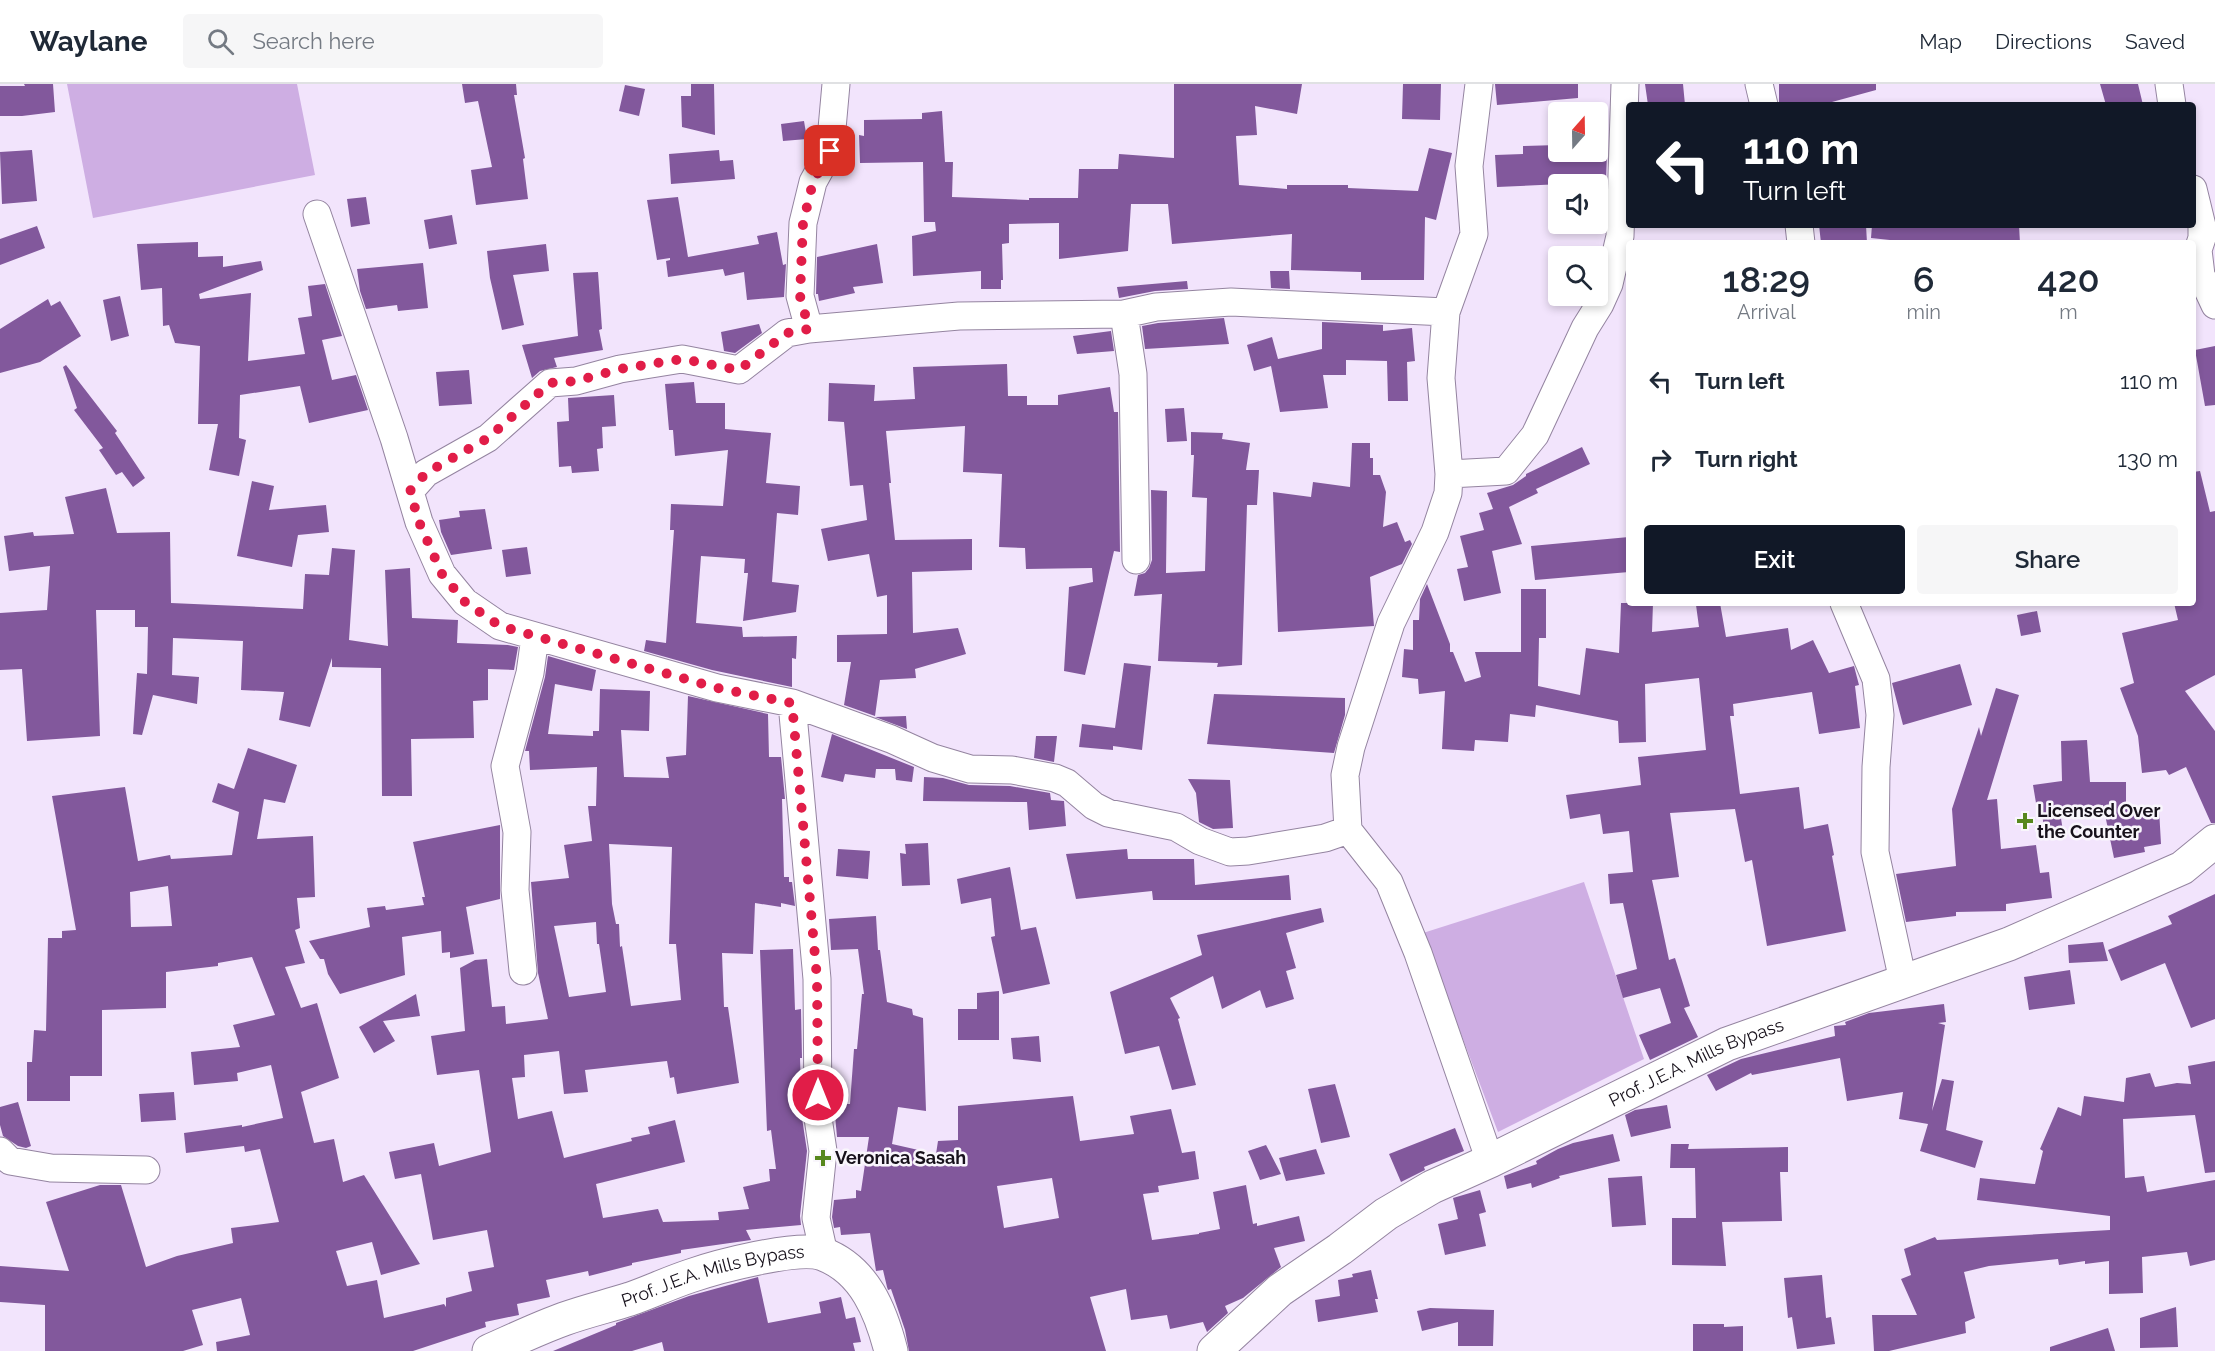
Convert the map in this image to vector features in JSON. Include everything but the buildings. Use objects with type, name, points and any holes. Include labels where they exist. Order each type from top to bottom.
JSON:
[{"type":"street","points":[[809,329],[800,296],[803,223],[813,182],[830,151],[836,84]]},
{"type":"street","points":[[1479,84],[1469,166],[1474,234],[1446,312],[1441,378],[1449,474],[1448,493],[1435,532],[1391,623],[1351,747],[1345,775],[1348,830],[1389,882],[1418,953],[1490,1161]]},
{"type":"street","points":[[1449,474],[1506,471],[1520,456],[1535,435],[1585,328],[1600,304],[1609,284],[1620,236],[1625,84]]},
{"type":"street","points":[[1759,84],[1763,102]]},
{"type":"street","points":[[2169,84],[2172,102]]},
{"type":"street","points":[[2196,201],[2202,226],[2202,238],[2198,250],[2201,275],[2215,304]]},
{"type":"street","points":[[317,214],[394,438],[419,522],[442,574],[465,602],[500,626],[535,638],[717,688],[792,703],[891,738],[933,758],[970,769],[1012,770],[1055,778],[1067,783],[1094,806],[1108,813],[1176,827],[1200,841],[1230,852],[1325,838],[1348,830]]},
{"type":"street","points":[[410,491],[426,473],[488,438],[550,383],[576,381],[620,369],[682,359],[739,370],[787,333],[809,329],[959,316],[1124,314],[1156,307],[1231,302],[1446,312]]},
{"type":"street","points":[[1124,314],[1133,374],[1136,560]]},
{"type":"street","points":[[1845,606],[1876,679],[1881,715],[1876,767],[1875,852],[1903,981]]},
{"type":"street","points":[[523,971],[515,890],[517,832],[505,766],[530,673],[535,638]]},
{"type":"street","points":[[792,703],[817,978],[818,1118],[823,1150],[816,1218],[824,1254]]},
{"type":"street","name":"Prof. J.E.A. Mills Bypass","points":[[1214,1351],[1280,1290],[1386,1214],[1432,1187],[1490,1161],[1727,1044],[2009,944],[2182,868],[2215,841]]},
{"type":"street","points":[[0,1151],[10,1161],[51,1168],[146,1170]]},
{"type":"street","name":"Prof. J.E.A. Mills Bypass","points":[[489,1351],[564,1319],[630,1299],[692,1275],[797,1251],[824,1254],[860,1281],[872,1296],[884,1323],[891,1351]]},
{"type":"shaded area","points":[[67,84],[297,84],[315,175],[93,218]]},
{"type":"shaded area","points":[[1584,882],[1644,1059],[1498,1132],[1423,933]]},
{"type":"place","name":"Licensed Over the Counter","points":[[2025,821]]},
{"type":"place","name":"Veronica Sasah","points":[[823,1158]]},
{"type":"route","points":[[818,1095],[817,978],[792,703],[717,688],[535,638],[500,626],[465,602],[442,574],[419,522],[410,491],[426,473],[488,438],[550,383],[576,381],[620,369],[682,359],[739,370],[787,333],[809,329],[800,296],[803,223],[813,182],[830,151]]}]
